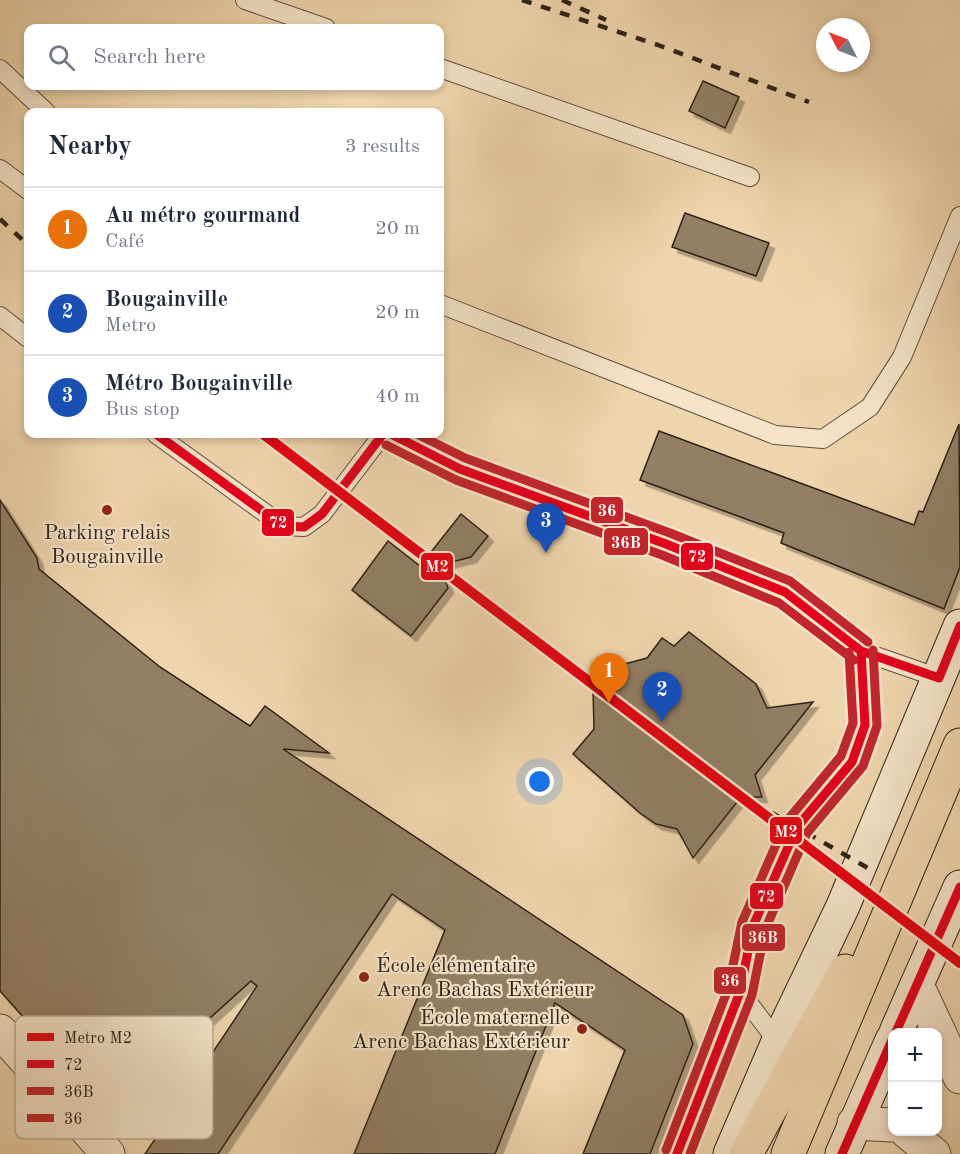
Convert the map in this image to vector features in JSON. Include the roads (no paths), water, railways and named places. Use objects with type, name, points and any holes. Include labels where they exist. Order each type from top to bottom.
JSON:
[{"type":"highway","points":[[788,1154],[960,745]]},
{"type":"highway","points":[[746,1154],[940,795]]},
{"type":"street","points":[[730,1154],[778,1042],[843,906],[960,626]]},
{"type":"street","points":[[898,1028],[960,887]]},
{"type":"street","points":[[917,985],[960,1077]]},
{"type":"street","points":[[0,1031],[15,1048]]},
{"type":"street","points":[[842,1154],[888,1049]]},
{"type":"street","points":[[854,1123],[888,1125]]},
{"type":"street","points":[[913,1136],[934,1154]]},
{"type":"street","points":[[95,1139],[108,1154]]},
{"type":"lane","points":[[245,0],[314,24]]},
{"type":"lane","points":[[0,69],[42,108]]},
{"type":"lane","points":[[444,69],[750,177]]},
{"type":"lane","points":[[0,169],[24,187]]},
{"type":"lane","points":[[444,306],[775,435],[823,439],[870,407],[902,357],[960,216]]},
{"type":"lane","points":[[0,316],[24,335]]},
{"type":"lane","points":[[162,438],[283,526],[304,526],[322,514],[380,438]]},
{"type":"lane","points":[[399,438],[460,469],[666,544],[785,592],[861,651],[939,678]]},
{"type":"lane","points":[[677,1154],[740,992],[753,926],[797,827],[852,762],[865,725],[861,651]]},
{"type":"lane","points":[[740,992],[778,1042]]},
{"type":"railway","points":[[522,0],[658,45],[809,102]]},
{"type":"railway","points":[[562,0],[606,20]]},
{"type":"railway","points":[[0,219],[24,241]]},
{"type":"railway","points":[[720,783],[873,871]]},
{"type":"metro line","name":"M2","points":[[268,438],[960,963]]},
{"type":"place","name":"Parking relais Bougainville","points":[[107,510]]},
{"type":"place","name":"Métro Bougainville","points":[[546,553]]},
{"type":"place","name":"Au métro gourmand","points":[[609,703]]},
{"type":"place","name":"Bougainville","points":[[662,722]]},
{"type":"place","name":"École élémentaire Arenc Bachas Extérieur","points":[[364,977]]},
{"type":"place","name":"École maternelle Arenc Bachas Extérieur","points":[[582,1029]]}]
